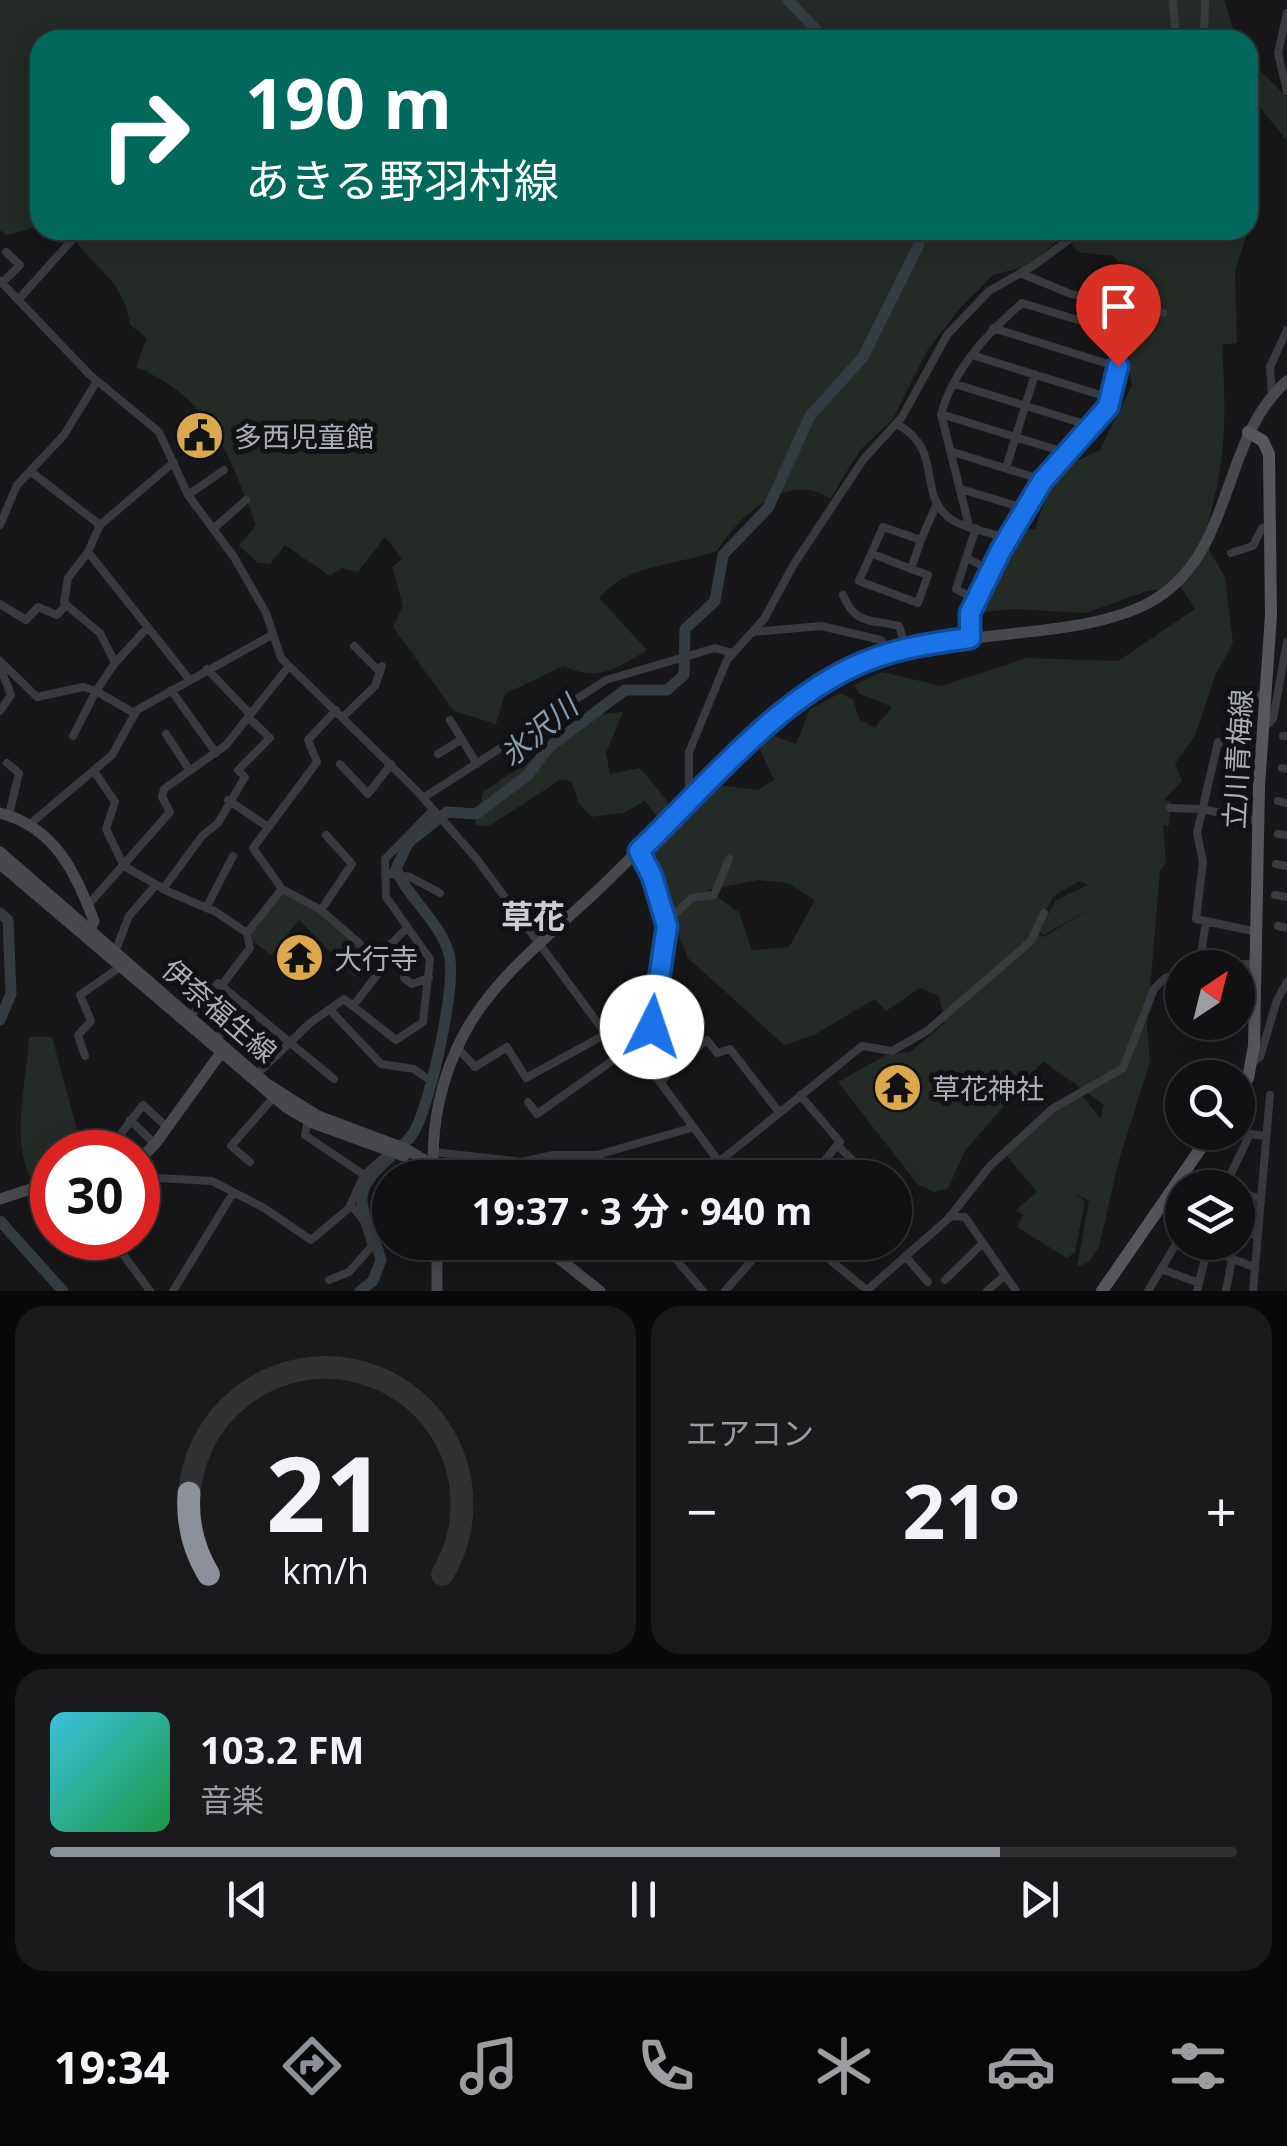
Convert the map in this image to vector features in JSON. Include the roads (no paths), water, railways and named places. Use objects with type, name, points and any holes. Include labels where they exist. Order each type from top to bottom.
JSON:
[{"type":"main road","points":[[434,1158],[441,1093],[458,1048],[490,996],[799,700],[840,673],[906,648],[1115,616],[1168,591],[1207,544],[1248,432],[1280,388]]},
{"type":"main road","name":"立川青梅線","points":[[1248,432],[1261,439],[1270,454],[1271,615],[1258,821],[1252,1060]]},
{"type":"main road","points":[[5,814],[30,824],[59,850],[94,921],[88,934]]},
{"type":"main road","name":"伊奈福生線","points":[[0,852],[120,968],[256,1075],[318,1116],[398,1150]]},
{"type":"main road","name":"伊奈福生線","points":[[0,864],[115,952],[190,1017],[273,1098],[308,1120],[434,1158]]},
{"type":"main road","points":[[160,1139],[220,1047]]},
{"type":"main road","points":[[1102,1291],[1200,1150]]},
{"type":"main road","points":[[0,1199],[30,1189]]},
{"type":"main road","points":[[437,1260],[437,1291]]},
{"type":"main road","points":[[561,1260],[600,1291]]},
{"type":"street","points":[[1173,0],[1175,30]]},
{"type":"street","points":[[1204,30],[1205,0]]},
{"type":"street","points":[[1287,13],[1278,54],[1287,91]]},
{"type":"street","points":[[18,300],[72,240]]},
{"type":"street","points":[[689,803],[688,752],[732,654],[752,632],[866,457],[897,424],[959,319],[1000,282],[1067,240]]},
{"type":"street","points":[[6,252],[20,265],[1,282],[97,381],[159,432],[188,495],[266,614],[270,636],[289,666],[423,798],[542,944],[606,1034],[650,1066],[691,1128],[719,1160]]},
{"type":"street","points":[[1019,273],[1071,294],[1163,313]]},
{"type":"street","points":[[970,638],[968,621],[1008,538],[1043,480],[1110,398],[1126,335],[1022,303],[993,328],[955,384],[941,414],[972,527],[956,589],[976,600]]},
{"type":"street","points":[[993,328],[1118,366]]},
{"type":"street","points":[[1280,388],[1270,368],[1287,330]]},
{"type":"street","points":[[972,355],[1110,398]]},
{"type":"street","points":[[1006,468],[1035,374]]},
{"type":"street","points":[[0,525],[16,486],[64,435],[97,381]]},
{"type":"street","points":[[955,384],[1090,426]]},
{"type":"street","points":[[941,414],[1067,453]]},
{"type":"street","points":[[897,424],[923,445],[937,503],[945,514],[1008,538]]},
{"type":"street","points":[[953,452],[1043,480]]},
{"type":"street","points":[[0,604],[26,620],[38,608],[57,615],[66,606],[68,578],[88,552],[100,525],[174,462]]},
{"type":"street","points":[[188,495],[224,470]]},
{"type":"street","points":[[30,471],[100,525]]},
{"type":"street","points":[[961,490],[1026,509]]},
{"type":"street","points":[[213,529],[246,500]]},
{"type":"street","points":[[911,568],[937,503]]},
{"type":"street","points":[[1232,553],[1254,546],[1262,528],[1268,526]]},
{"type":"street","points":[[873,554],[883,527],[898,528],[921,540]]},
{"type":"street","points":[[88,552],[189,679]]},
{"type":"street","points":[[869,553],[873,554],[928,575],[918,603],[859,581],[869,553]]},
{"type":"street","points":[[966,558],[991,570]]},
{"type":"street","points":[[843,595],[851,614],[861,621],[898,626],[906,648]]},
{"type":"street","points":[[66,606],[100,634],[115,663]]},
{"type":"street","points":[[752,632],[821,626],[881,640],[888,654]]},
{"type":"street","points":[[73,736],[115,663],[148,627]]},
{"type":"street","points":[[30,824],[117,749],[134,714],[206,669],[270,636]]},
{"type":"street","points":[[1262,728],[1273,718],[1287,642]]},
{"type":"street","points":[[354,646],[381,669],[374,686],[308,740],[317,762],[253,848],[282,889],[297,901],[321,910],[360,944]]},
{"type":"street","points":[[423,798],[606,680],[715,648],[732,654]]},
{"type":"street","points":[[0,664],[38,698],[83,687],[134,714]]},
{"type":"street","points":[[0,664],[11,696],[0,711]]},
{"type":"street","points":[[88,905],[170,812],[162,792],[216,753],[289,666]]},
{"type":"street","points":[[115,952],[129,916],[218,823],[228,800],[245,777],[238,770],[270,738],[206,669]]},
{"type":"street","points":[[171,690],[216,753]]},
{"type":"street","points":[[1257,932],[1196,919],[1203,862],[1197,833],[1218,742],[1229,744],[1243,693],[1265,696]]},
{"type":"street","points":[[450,720],[478,764]]},
{"type":"street","points":[[166,734],[190,771]]},
{"type":"street","points":[[438,754],[462,739]]},
{"type":"street","points":[[5,814],[19,773],[7,764]]},
{"type":"street","points":[[340,764],[368,794],[391,764]]},
{"type":"street","points":[[94,771],[114,802],[106,822],[107,836],[124,866],[247,933],[250,948],[222,985]]},
{"type":"street","points":[[228,800],[268,828]]},
{"type":"street","points":[[1170,808],[1202,809],[1258,821]]},
{"type":"street","points":[[256,1075],[310,1023],[344,999],[396,1040],[402,1040],[423,1022],[430,959],[386,897],[388,851],[437,815]]},
{"type":"street","points":[[321,910],[352,864],[326,835]]},
{"type":"street","points":[[639,851],[652,876],[666,922],[652,1027],[674,1066]]},
{"type":"street","points":[[206,908],[233,856]]},
{"type":"street","points":[[666,922],[692,898],[714,895],[729,859]]},
{"type":"street","points":[[1276,864],[1287,866]]},
{"type":"street","points":[[389,874],[408,876],[440,893]]},
{"type":"street","points":[[247,933],[282,889]]},
{"type":"street","points":[[1275,895],[1287,897]]},
{"type":"street","points":[[721,1160],[862,1046],[892,1051],[927,1031],[1031,941],[1044,913]]},
{"type":"street","points":[[1206,921],[1198,968],[1257,963]]},
{"type":"street","points":[[407,928],[390,946],[405,966],[404,978],[412,984],[429,978]]},
{"type":"street","points":[[84,1056],[78,1035],[91,1021],[80,995],[120,968]]},
{"type":"street","points":[[353,1006],[377,975]]},
{"type":"street","points":[[912,1250],[950,1216],[990,1166],[1052,1109],[1123,1068],[1154,989],[1165,978]]},
{"type":"street","points":[[1255,1060],[1260,1057],[1276,1000],[1287,982]]},
{"type":"street","points":[[190,1017],[218,983],[334,1080]]},
{"type":"street","points":[[220,1047],[245,1004]]},
{"type":"street","points":[[332,1011],[381,1064],[425,1076]]},
{"type":"street","points":[[515,1084],[606,1034]]},
{"type":"street","points":[[662,1084],[674,1066],[707,1040],[717,1053],[730,1049],[779,1112]]},
{"type":"street","points":[[458,1048],[474,1067],[507,1047],[526,1078]]},
{"type":"street","points":[[528,1102],[537,1114],[626,1051]]},
{"type":"street","points":[[1253,1291],[1270,1094]]},
{"type":"street","points":[[800,1095],[840,1142],[825,1160]]},
{"type":"street","points":[[250,1162],[228,1144],[273,1098]]},
{"type":"street","points":[[123,1130],[143,1105],[168,1128]]},
{"type":"street","points":[[130,1120],[141,1130]]},
{"type":"street","points":[[308,1120],[305,1134],[364,1175]]},
{"type":"street","points":[[434,1158],[522,1162],[553,1154],[597,1155],[691,1128]]},
{"type":"street","points":[[1234,1170],[1250,1134],[1264,1136]]},
{"type":"street","points":[[837,1145],[852,1160]]},
{"type":"street","points":[[160,1178],[204,1178],[264,1208],[308,1240],[319,1238],[352,1205],[364,1175],[398,1150]]},
{"type":"street","points":[[597,1155],[601,1160]]},
{"type":"street","points":[[173,1291],[233,1193]]},
{"type":"street","points":[[1255,1197],[1260,1199]]},
{"type":"street","points":[[329,1280],[349,1272],[373,1244],[352,1205]]},
{"type":"street","points":[[950,1216],[965,1217],[1016,1291]]},
{"type":"street","points":[[944,1280],[983,1243]]},
{"type":"street","points":[[127,1260],[150,1291]]},
{"type":"street","points":[[677,1260],[704,1291]]},
{"type":"street","points":[[724,1291],[752,1260]]},
{"type":"street","points":[[831,1260],[867,1291],[901,1260]]},
{"type":"street","points":[[909,1260],[928,1282]]},
{"type":"street","points":[[1148,1291],[1166,1260]]},
{"type":"street","points":[[1161,1268],[1198,1287],[1205,1260]]},
{"type":"street","points":[[1226,1291],[1232,1260]]},
{"type":"street","points":[[1237,1260],[1254,1267]]},
{"type":"street","points":[[986,1291],[1004,1276]]},
{"type":"waterway","name":"氷沢川","points":[[788,0],[816,30]]},
{"type":"waterway","name":"氷沢川","points":[[360,1291],[373,1281],[381,1260],[363,1208],[363,1191],[375,1171],[416,1128],[435,1068],[449,990],[445,942],[396,869],[408,843],[447,812],[476,814],[528,775],[548,748],[625,690],[667,690],[684,675],[685,629],[715,601],[723,555],[768,508],[810,416],[863,357],[918,240]]},
{"type":"waterway","points":[[0,913],[8,920],[11,994],[0,1020]]},
{"type":"waterway","points":[[0,1221],[63,1291]]},
{"type":"place","name":"多西児童館","points":[[199,436]]},
{"type":"place","name":"大行寺","points":[[299,958]]},
{"type":"place","name":"草花神社","points":[[897,1088]]},
{"type":"district","name":"草花","points":[[533,915]]}]
